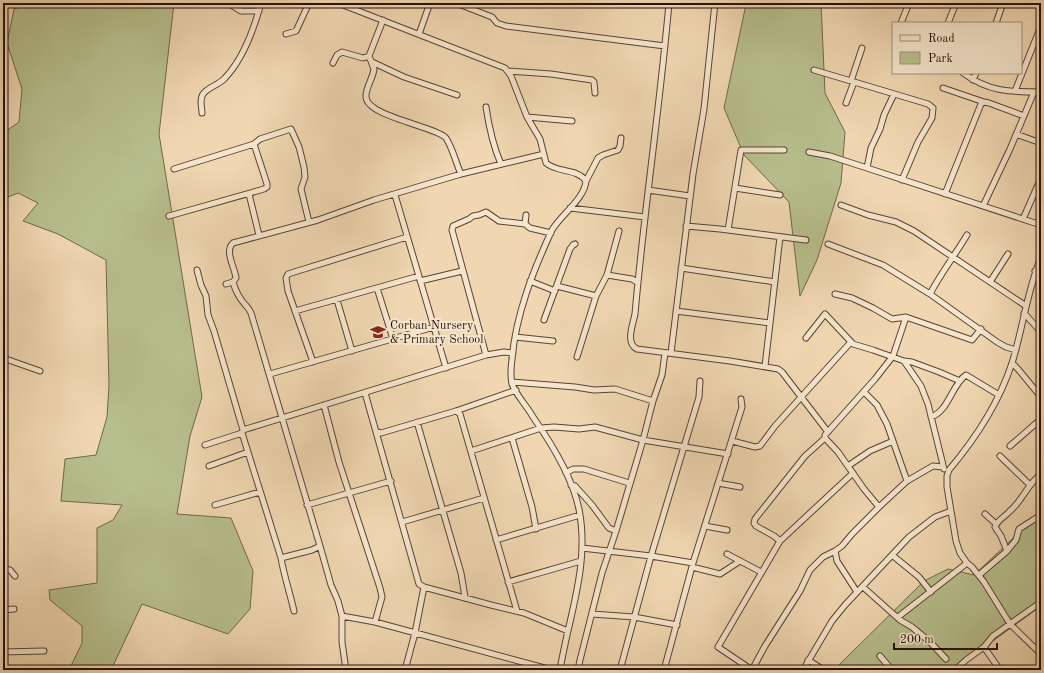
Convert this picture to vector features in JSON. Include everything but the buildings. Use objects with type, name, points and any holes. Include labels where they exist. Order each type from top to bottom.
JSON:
[{"type":"street","points":[[228,3],[241,11],[259,11]]},
{"type":"street","points":[[202,113],[202,95],[223,80],[231,72],[246,46],[261,3]]},
{"type":"street","points":[[286,34],[296,31],[309,3]]},
{"type":"street","points":[[338,3],[505,68],[512,76],[527,117],[540,140],[546,163],[549,166],[582,176],[586,181]]},
{"type":"street","points":[[418,34],[430,3]]},
{"type":"street","points":[[456,3],[492,17],[497,23],[506,26],[665,46]]},
{"type":"street","points":[[669,3],[661,88],[655,126],[631,333],[631,344],[637,349],[765,366],[776,369],[782,372],[828,432]]},
{"type":"street","points":[[578,670],[602,573],[616,531],[668,353],[676,311],[690,196],[704,109],[715,3]]},
{"type":"street","points":[[901,22],[909,3]]},
{"type":"street","points":[[948,22],[956,3]]},
{"type":"street","points":[[996,22],[1003,3]]},
{"type":"street","points":[[383,20],[369,56],[374,69],[366,95],[367,101],[381,112],[391,117],[431,130],[444,136],[449,143],[461,174]]},
{"type":"street","points":[[1022,74],[1041,26]]},
{"type":"street","points":[[846,103],[862,48]]},
{"type":"street","points":[[332,63],[337,55],[342,52],[364,58],[369,56]]},
{"type":"street","points":[[371,62],[404,77],[457,95]]},
{"type":"street","points":[[814,70],[928,104],[933,108],[932,118],[918,142],[902,180]]},
{"type":"street","points":[[508,71],[551,74],[592,80],[595,87],[595,93]]},
{"type":"street","points":[[965,74],[973,80],[998,90],[1041,92]]},
{"type":"street","points":[[973,80],[976,74]]},
{"type":"street","points":[[1015,91],[1022,74]]},
{"type":"street","points":[[943,88],[1024,116]]},
{"type":"street","points":[[983,206],[1010,149],[1034,92]]},
{"type":"street","points":[[867,168],[871,148],[894,94]]},
{"type":"street","points":[[945,194],[981,104],[984,102]]},
{"type":"street","points":[[486,107],[490,130],[501,164]]},
{"type":"street","points":[[527,117],[572,121]]},
{"type":"street","points":[[174,169],[254,144],[260,139],[291,129],[299,146],[304,167],[305,177],[301,189],[309,222]]},
{"type":"street","points":[[1016,134],[1041,143]]},
{"type":"street","points":[[560,670],[582,561],[583,536],[580,515],[571,485],[561,463],[512,382],[513,353],[519,319],[530,281],[551,233],[557,222],[581,194],[598,158],[602,154],[618,150],[621,138]]},
{"type":"street","points":[[169,216],[249,194],[267,187],[254,144]]},
{"type":"street","points":[[728,230],[741,150],[784,150]]},
{"type":"street","points":[[809,152],[830,156],[1041,225]]},
{"type":"street","points":[[226,284],[233,282],[236,278],[229,254],[231,245],[259,235],[309,222],[374,200],[461,174],[544,154]]},
{"type":"street","points":[[1023,219],[1041,178]]},
{"type":"street","points":[[735,188],[780,195]]},
{"type":"street","points":[[648,190],[690,196]]},
{"type":"street","points":[[249,194],[259,235]]},
{"type":"street","points":[[394,195],[446,368]]},
{"type":"street","points":[[841,205],[868,215],[896,222],[914,231],[1026,306]]},
{"type":"street","points":[[570,208],[645,217]]},
{"type":"street","points":[[486,355],[462,271],[452,230],[453,226],[473,216],[486,212],[499,221],[525,224],[530,228],[551,233]]},
{"type":"street","points":[[525,224],[526,215]]},
{"type":"street","points":[[686,226],[806,240]]},
{"type":"street","points":[[577,357],[596,296],[607,275],[619,231]]},
{"type":"street","points":[[930,294],[941,274],[968,235]]},
{"type":"street","points":[[313,362],[288,291],[286,278],[290,272],[407,237]]},
{"type":"street","points":[[765,366],[780,237]]},
{"type":"street","points":[[544,320],[570,249],[575,244]]},
{"type":"street","points":[[828,244],[883,265],[930,294],[1002,344],[1016,350]]},
{"type":"street","points":[[990,282],[1008,254]]},
{"type":"street","points":[[1041,257],[1035,271],[1016,350],[999,395],[985,421],[949,470],[947,476],[947,487],[956,541],[960,553],[967,563],[979,575],[1010,624],[1041,654]]},
{"type":"street","points":[[682,268],[775,282]]},
{"type":"street","points":[[197,270],[206,296],[209,321],[214,331],[242,432],[282,558],[283,569],[294,611]]},
{"type":"street","points":[[295,311],[377,288],[462,271]]},
{"type":"street","points":[[1035,271],[1041,277]]},
{"type":"street","points":[[607,275],[632,279],[637,282]]},
{"type":"street","points":[[530,281],[596,296]]},
{"type":"street","points":[[233,282],[242,302],[251,312],[320,546],[330,585],[338,600],[342,616],[342,642],[346,670]]},
{"type":"street","points":[[377,288],[393,339]]},
{"type":"street","points":[[835,294],[852,298],[892,319],[906,317],[972,340],[981,329]]},
{"type":"street","points":[[337,300],[352,351]]},
{"type":"street","points":[[676,311],[770,323]]},
{"type":"street","points":[[1024,313],[1041,332]]},
{"type":"street","points":[[806,338],[825,314],[850,343],[893,356],[904,361],[912,362],[960,381]]},
{"type":"street","points":[[780,541],[756,526],[754,523],[755,519],[804,456],[825,438],[825,435],[864,392],[893,356],[906,317]]},
{"type":"street","points":[[270,374],[434,327]]},
{"type":"street","points":[[515,337],[553,341]]},
{"type":"street","points":[[732,441],[760,446],[775,426],[850,343]]},
{"type":"street","points":[[205,445],[282,418],[486,355],[504,352],[513,353]]},
{"type":"street","points":[[3,358],[40,371]]},
{"type":"street","points":[[904,361],[922,386],[928,404],[943,467],[947,476]]},
{"type":"street","points":[[1012,363],[1018,368],[1041,397]]},
{"type":"street","points":[[931,416],[936,415],[942,408],[960,381],[966,375],[999,395]]},
{"type":"street","points":[[620,670],[634,617],[699,397],[700,381]]},
{"type":"street","points":[[512,382],[560,385],[594,390],[615,389],[653,401]]},
{"type":"street","points":[[377,432],[381,433],[456,411],[516,390]]},
{"type":"street","points":[[864,392],[877,405],[887,424],[907,481]]},
{"type":"street","points":[[365,393],[418,582],[424,587],[536,616],[568,631]]},
{"type":"street","points":[[664,670],[692,565],[742,407],[741,398]]},
{"type":"street","points":[[324,405],[339,462],[382,596],[375,622]]},
{"type":"street","points":[[456,411],[460,414],[517,611]]},
{"type":"street","points":[[1010,446],[1041,419]]},
{"type":"street","points":[[417,422],[461,573],[465,597]]},
{"type":"street","points":[[471,451],[541,428],[554,427],[579,429],[599,428],[643,440],[728,454]]},
{"type":"street","points":[[512,438],[532,507],[536,528]]},
{"type":"street","points":[[825,438],[838,452],[879,507]]},
{"type":"street","points":[[848,466],[870,451],[893,441]]},
{"type":"street","points":[[209,466],[248,452]]},
{"type":"street","points":[[1000,456],[1030,484]]},
{"type":"street","points":[[853,473],[780,541],[718,647],[752,670],[765,646],[800,591],[810,570],[823,557],[842,546],[879,507],[907,481],[933,466],[943,467]]},
{"type":"street","points":[[566,473],[573,469],[584,469],[629,483]]},
{"type":"street","points":[[996,524],[1015,506],[1030,484],[1041,474]]},
{"type":"street","points":[[307,505],[391,482]]},
{"type":"street","points":[[718,483],[740,487]]},
{"type":"street","points":[[571,485],[575,486],[592,504],[609,528],[616,531]]},
{"type":"street","points":[[215,505],[260,492]]},
{"type":"street","points":[[402,522],[484,498]]},
{"type":"street","points":[[803,670],[832,621],[857,592],[921,527],[934,517],[951,511]]},
{"type":"street","points":[[985,514],[996,524],[995,527],[1001,536],[1007,552]]},
{"type":"street","points":[[496,540],[580,515]]},
{"type":"street","points":[[979,575],[1007,552],[1016,540],[1020,529],[1041,515]]},
{"type":"street","points":[[705,526],[727,530]]},
{"type":"street","points":[[282,558],[312,550],[320,546]]},
{"type":"street","points":[[582,548],[652,556],[692,565],[720,574],[740,561]]},
{"type":"street","points":[[835,551],[837,562],[857,592]]},
{"type":"street","points":[[727,554],[761,572]]},
{"type":"street","points":[[892,555],[919,577],[931,592]]},
{"type":"street","points":[[508,582],[582,561]]},
{"type":"street","points":[[898,617],[967,563]]},
{"type":"street","points":[[3,569],[10,570],[15,576]]},
{"type":"street","points":[[405,670],[415,633],[424,587]]},
{"type":"street","points":[[863,587],[900,620],[912,627],[930,642],[946,659]]},
{"type":"street","points":[[955,670],[984,647],[993,636],[1041,602]]},
{"type":"street","points":[[3,610],[14,609]]},
{"type":"street","points":[[592,614],[634,617],[677,625]]},
{"type":"street","points":[[342,616],[375,622],[552,670]]},
{"type":"street","points":[[984,647],[1000,670]]},
{"type":"street","points":[[3,652],[44,651]]},
{"type":"street","points":[[880,656],[892,670]]},
{"type":"street","points":[[808,660],[824,670]]},
{"type":"green space","points":[[30,3],[174,3],[159,134],[202,397],[190,436],[177,514],[231,518],[253,571],[250,609],[228,634],[142,604],[111,670],[69,670],[82,643],[82,626],[50,600],[49,590],[97,583],[97,528],[113,520],[122,505],[61,501],[65,459],[96,455],[107,417],[109,385],[106,260],[58,234],[23,221],[38,203],[18,193],[3,199],[3,133],[19,122],[22,89],[7,43],[14,9]]},
{"type":"green space","points":[[745,3],[821,3],[825,93],[845,132],[841,183],[817,260],[800,296],[789,202],[744,155],[724,108]]},
{"type":"green space","points":[[1041,514],[1041,606],[953,670],[835,670],[924,581],[948,569],[974,575],[1026,526]]},
{"type":"place","name":"Corban Nursery & Primary School","points":[[378,332]]}]
